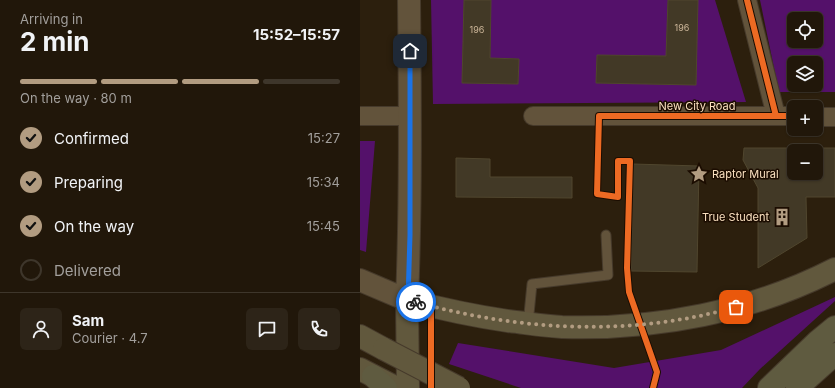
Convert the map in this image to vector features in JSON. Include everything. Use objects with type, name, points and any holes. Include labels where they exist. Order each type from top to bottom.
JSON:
[{"type":"highway","points":[[769,388],[818,341],[835,327]]},
{"type":"highway","points":[[797,388],[835,354]]},
{"type":"main road","points":[[408,388],[408,300],[462,314],[528,324],[561,327],[603,327],[663,322],[712,314],[746,304],[790,288],[835,269]]},
{"type":"main road","points":[[360,336],[459,388]]},
{"type":"main road","points":[[373,378],[397,388]]},
{"type":"street","points":[[360,280],[408,300],[410,235],[409,0]]},
{"type":"street","points":[[747,0],[776,116]]},
{"type":"street","points":[[360,116],[410,116]]},
{"type":"street","name":"New City Road","points":[[533,116],[787,116]]},
{"type":"street","points":[[823,117],[835,117]]},
{"type":"lane","points":[[528,324],[532,284],[608,275],[606,235]]},
{"type":"shaded area","points":[[431,0],[464,0],[462,83],[518,84],[519,59],[490,58],[491,0],[668,0],[666,56],[597,55],[596,83],[695,85],[698,0],[715,0],[746,102],[433,104]]},
{"type":"shaded area","points":[[760,0],[835,0],[835,92],[823,92],[823,56],[787,56],[787,92],[779,92]]},
{"type":"shaded area","points":[[360,141],[375,141],[366,252],[360,250]]},
{"type":"shaded area","points":[[835,297],[835,301],[760,369],[742,388],[521,388],[449,364],[458,343],[614,368],[721,350]]},
{"type":"building","points":[[464,0],[491,0],[490,58],[519,59],[518,84],[462,83]]},
{"type":"building","points":[[668,0],[698,0],[696,85],[596,83],[597,55],[666,56]]},
{"type":"building","name":"True Student","points":[[744,148],[787,148],[787,180],[823,180],[823,148],[835,148],[835,197],[806,197],[807,238],[758,268],[758,188],[743,160]]},
{"type":"building","points":[[456,158],[490,159],[490,177],[572,177],[572,198],[456,197]]},
{"type":"building","points":[[633,164],[699,166],[697,272],[631,271]]},
{"type":"cycle path","points":[[747,0],[776,116]]},
{"type":"cycle path","points":[[653,388],[657,372],[629,292],[627,268],[630,161],[618,161],[618,197],[597,194],[599,116],[787,116]]},
{"type":"cycle path","points":[[431,306],[431,388]]},
{"type":"way so far","points":[[416,302],[462,314],[533,325],[561,327],[603,327],[663,322],[712,314],[736,307]]},
{"type":"place","name":"Raptor Mural","points":[[699,174]]},
{"type":"place","name":"True Student","points":[[782,217]]},
{"type":"route","points":[[410,51],[410,235],[408,300],[416,302]]}]
